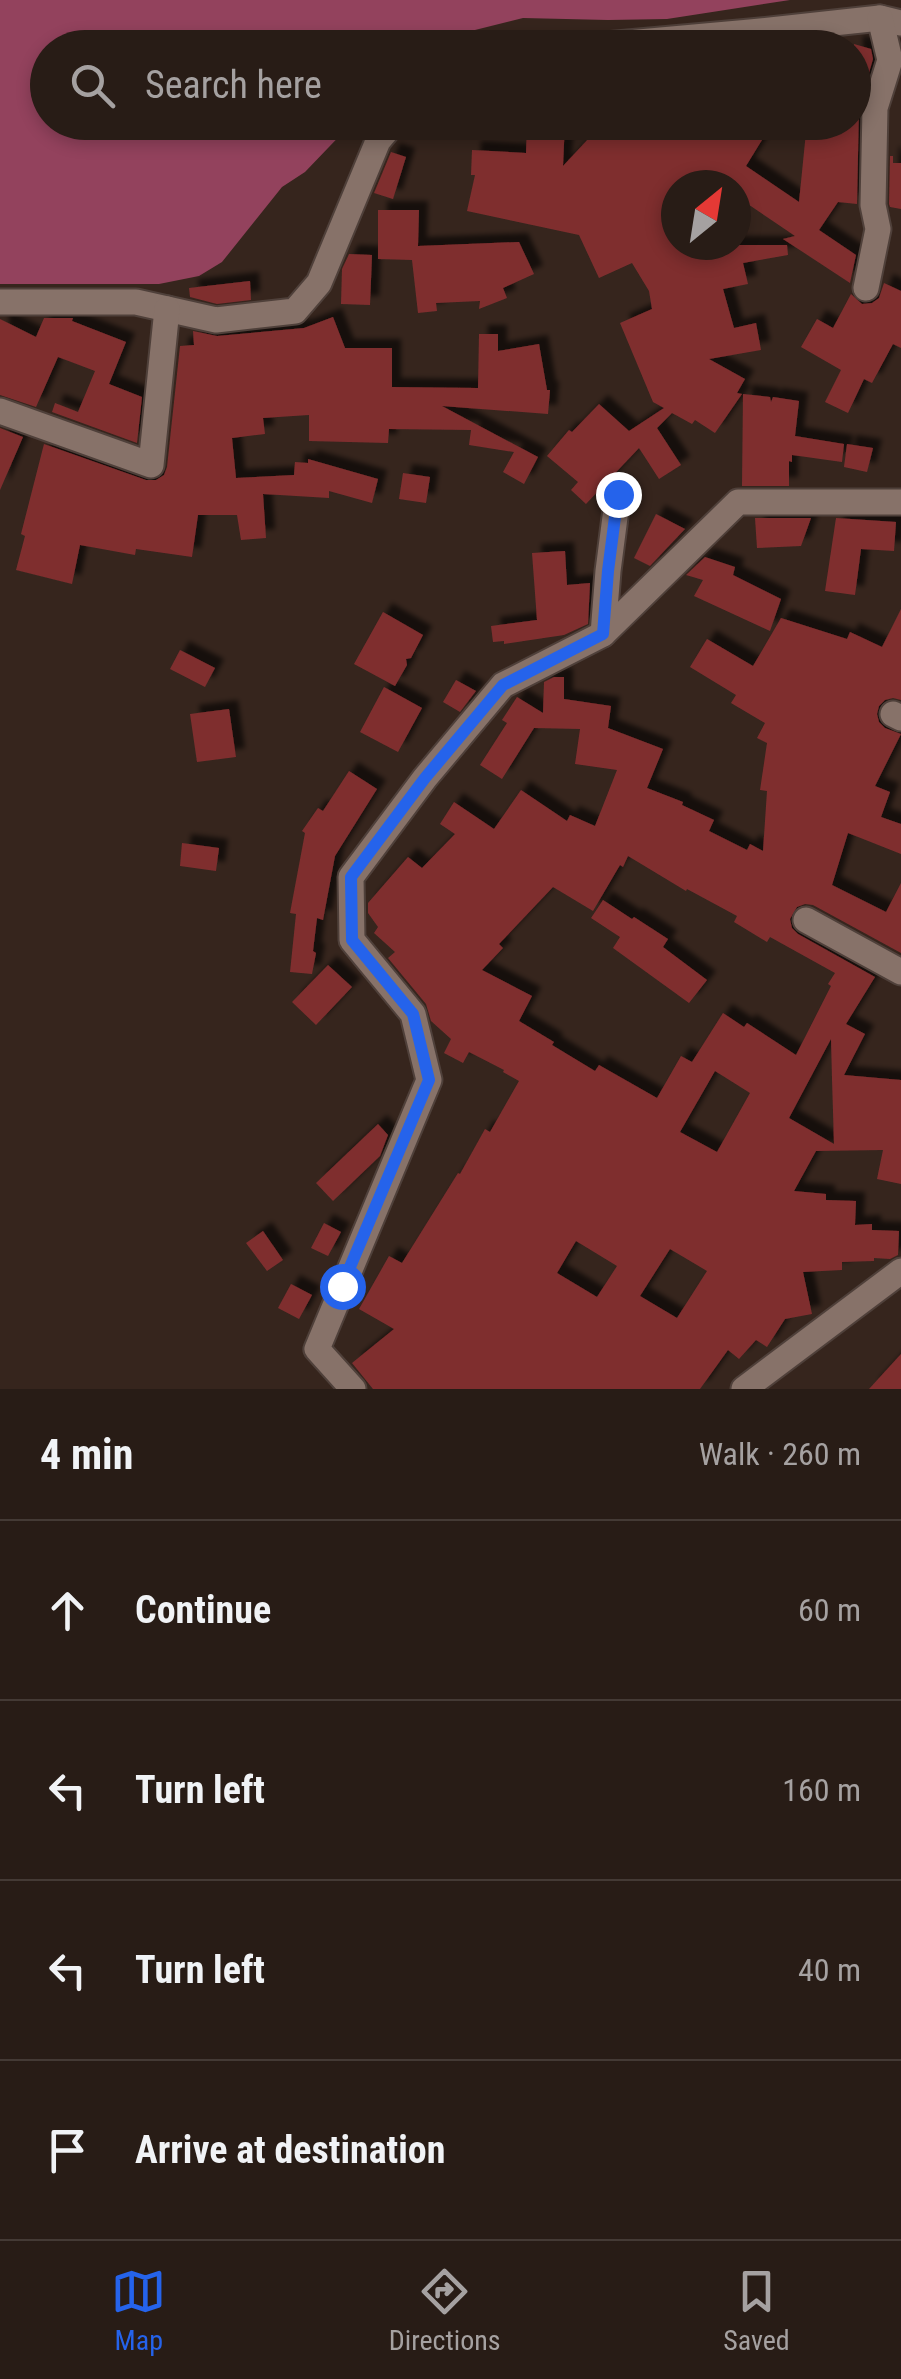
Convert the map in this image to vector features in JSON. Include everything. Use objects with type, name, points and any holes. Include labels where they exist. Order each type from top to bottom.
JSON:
[{"type":"street","points":[[774,30],[891,20],[890,60],[874,108],[873,204],[878,229],[866,288]]},
{"type":"street","points":[[0,302],[136,302],[216,320],[294,311],[319,283],[378,140]]},
{"type":"street","points":[[0,410],[150,466],[167,309]]},
{"type":"street","points":[[603,634],[618,494]]},
{"type":"street","points":[[353,1389],[316,1349],[429,1080],[413,1014],[352,940],[351,877],[425,778],[503,685],[603,634],[738,502],[901,502]]},
{"type":"street","points":[[806,920],[901,972]]},
{"type":"street","points":[[744,1389],[901,1272]]},
{"type":"shaded area","points":[[0,0],[790,0],[667,19],[523,18],[475,30],[30,30],[30,140],[336,140],[305,172],[282,187],[222,262],[199,276],[159,284],[0,284]]},
{"type":"building","points":[[526,140],[564,140],[563,166],[587,140],[762,140],[746,166],[799,202],[805,140],[858,140],[857,204],[838,202],[819,230],[856,255],[850,283],[783,239],[795,236],[751,206],[751,170],[661,170],[661,260],[751,260],[751,245],[787,245],[788,255],[743,263],[748,284],[723,289],[734,328],[756,323],[761,350],[709,359],[745,379],[737,393],[742,394],[715,433],[695,420],[692,424],[672,413],[657,428],[681,465],[659,479],[639,448],[586,504],[571,490],[578,482],[547,456],[599,404],[629,431],[664,408],[653,402],[620,323],[652,309],[649,291],[632,263],[599,278],[579,235],[467,211],[475,175],[471,175],[472,150],[526,153]]},
{"type":"building","points":[[391,152],[406,157],[393,199],[374,193]]},
{"type":"building","points":[[890,156],[893,163],[901,163],[901,209],[889,204]]},
{"type":"building","points":[[378,210],[419,210],[418,246],[519,242],[534,274],[503,288],[507,298],[479,309],[480,301],[436,303],[437,311],[418,313],[412,260],[378,259]]},
{"type":"building","points":[[349,254],[372,255],[370,305],[341,304],[342,269]]},
{"type":"building","points":[[250,281],[251,300],[217,304],[190,297],[189,288]]},
{"type":"building","points":[[884,283],[901,291],[901,348],[893,344],[872,383],[864,379],[848,413],[825,402],[841,370],[801,347],[817,319],[833,328],[851,294],[862,304],[872,303],[879,298]]},
{"type":"building","points":[[333,317],[345,348],[392,348],[392,387],[478,388],[479,334],[498,334],[498,351],[539,344],[550,390],[548,414],[442,406],[538,457],[524,484],[503,472],[514,452],[469,445],[471,430],[389,429],[388,443],[309,441],[309,415],[263,418],[265,434],[232,438],[236,478],[294,475],[295,462],[308,463],[308,459],[378,479],[372,503],[329,491],[329,498],[263,494],[266,538],[241,540],[237,515],[198,515],[192,557],[136,549],[135,555],[80,545],[72,584],[16,570],[44,444],[146,480],[156,480],[167,467],[180,346],[194,345],[193,331],[217,336],[304,328]]},
{"type":"building","points":[[44,318],[73,318],[72,321],[126,342],[109,384],[142,397],[137,443],[52,412],[55,403],[78,412],[95,371],[58,357],[36,407],[0,395],[0,319],[36,337]]},
{"type":"building","points":[[743,394],[770,397],[771,402],[773,397],[799,401],[795,436],[844,444],[842,462],[792,455],[789,486],[742,486]]},
{"type":"building","points":[[0,428],[23,437],[0,490]]},
{"type":"building","points":[[847,444],[873,448],[867,472],[844,467]]},
{"type":"building","points":[[403,473],[430,477],[426,503],[399,499]]},
{"type":"building","points":[[656,514],[685,529],[650,566],[634,558]]},
{"type":"building","points":[[755,518],[811,518],[801,546],[757,548]]},
{"type":"building","points":[[836,518],[896,522],[894,551],[861,549],[855,595],[825,591]]},
{"type":"building","points":[[565,551],[567,585],[590,583],[588,624],[564,635],[504,644],[493,642],[491,626],[537,620],[532,553]]},
{"type":"building","points":[[705,557],[735,567],[733,575],[781,599],[770,631],[694,596],[703,580],[686,575]]},
{"type":"building","points":[[901,609],[901,700],[885,700],[877,714],[885,728],[901,734],[875,786],[890,792],[881,817],[901,824],[901,854],[848,833],[832,885],[886,912],[901,883],[901,953],[813,905],[797,907],[790,919],[798,934],[875,977],[846,1024],[865,1034],[844,1075],[901,1080],[901,1184],[877,1179],[883,1150],[816,1151],[794,1191],[826,1194],[826,1200],[856,1201],[855,1225],[872,1224],[872,1230],[899,1231],[898,1255],[842,1262],[842,1270],[803,1272],[812,1314],[785,1319],[767,1347],[756,1340],[739,1359],[728,1350],[700,1389],[373,1389],[352,1363],[394,1329],[359,1309],[389,1256],[402,1263],[485,1129],[490,1132],[519,1081],[469,1052],[463,1063],[444,1053],[451,1039],[431,1021],[426,1004],[388,958],[395,952],[374,933],[378,927],[368,913],[368,903],[408,857],[422,868],[455,834],[440,824],[454,802],[494,829],[521,790],[567,821],[570,815],[595,826],[617,770],[575,764],[580,729],[534,728],[502,779],[480,765],[507,723],[502,720],[517,697],[543,713],[544,682],[554,677],[564,677],[564,699],[611,706],[608,728],[663,749],[647,788],[714,820],[709,831],[747,850],[750,844],[763,851],[767,791],[760,790],[767,743],[757,738],[765,723],[731,703],[736,695],[690,667],[707,639],[753,666],[781,618],[847,639],[850,632],[882,647]],"holes":[[[628,856],[737,916],[734,922],[767,942],[770,937],[835,973],[796,1055],[747,1023],[744,1027],[723,1013],[692,1062],[681,1056],[657,1098],[599,1065],[595,1071],[519,1021],[532,996],[482,970],[503,948],[499,944],[553,887],[593,911],[620,865],[623,867]],[[831,1039],[834,1144],[789,1118]],[[715,1071],[750,1093],[717,1152],[680,1132]],[[576,1241],[617,1266],[597,1297],[557,1273]],[[670,1249],[707,1271],[677,1318],[640,1296]]]},
{"type":"building","points":[[383,612],[423,635],[411,658],[406,659],[407,665],[395,686],[354,664]]},
{"type":"building","points":[[180,650],[215,668],[205,687],[170,669]]},
{"type":"building","points":[[456,680],[476,691],[460,712],[443,702]]},
{"type":"building","points":[[384,687],[422,708],[398,752],[360,732]]},
{"type":"building","points":[[229,709],[236,757],[197,762],[190,714]]},
{"type":"building","points":[[349,771],[377,789],[335,856],[323,920],[317,918],[312,974],[290,972],[296,914],[290,913],[305,833],[302,831],[318,808],[323,811]]},
{"type":"building","points":[[182,843],[219,848],[216,871],[180,866]]},
{"type":"building","points":[[603,900],[668,939],[663,947],[707,980],[689,1003],[613,948],[620,937],[591,918]]},
{"type":"building","points":[[328,965],[352,987],[316,1025],[292,1002]]},
{"type":"building","points":[[378,1124],[388,1135],[380,1156],[333,1201],[316,1183]]},
{"type":"building","points":[[324,1223],[341,1232],[328,1256],[311,1248]]},
{"type":"building","points":[[263,1231],[283,1260],[267,1271],[246,1243]]},
{"type":"building","points":[[291,1284],[312,1295],[299,1319],[278,1308]]},
{"type":"building","points":[[901,1354],[901,1389],[869,1389]]},
{"type":"route","points":[[342,1286],[429,1080],[413,1014],[352,940],[351,877],[425,778],[503,685],[603,634],[618,494]]}]
